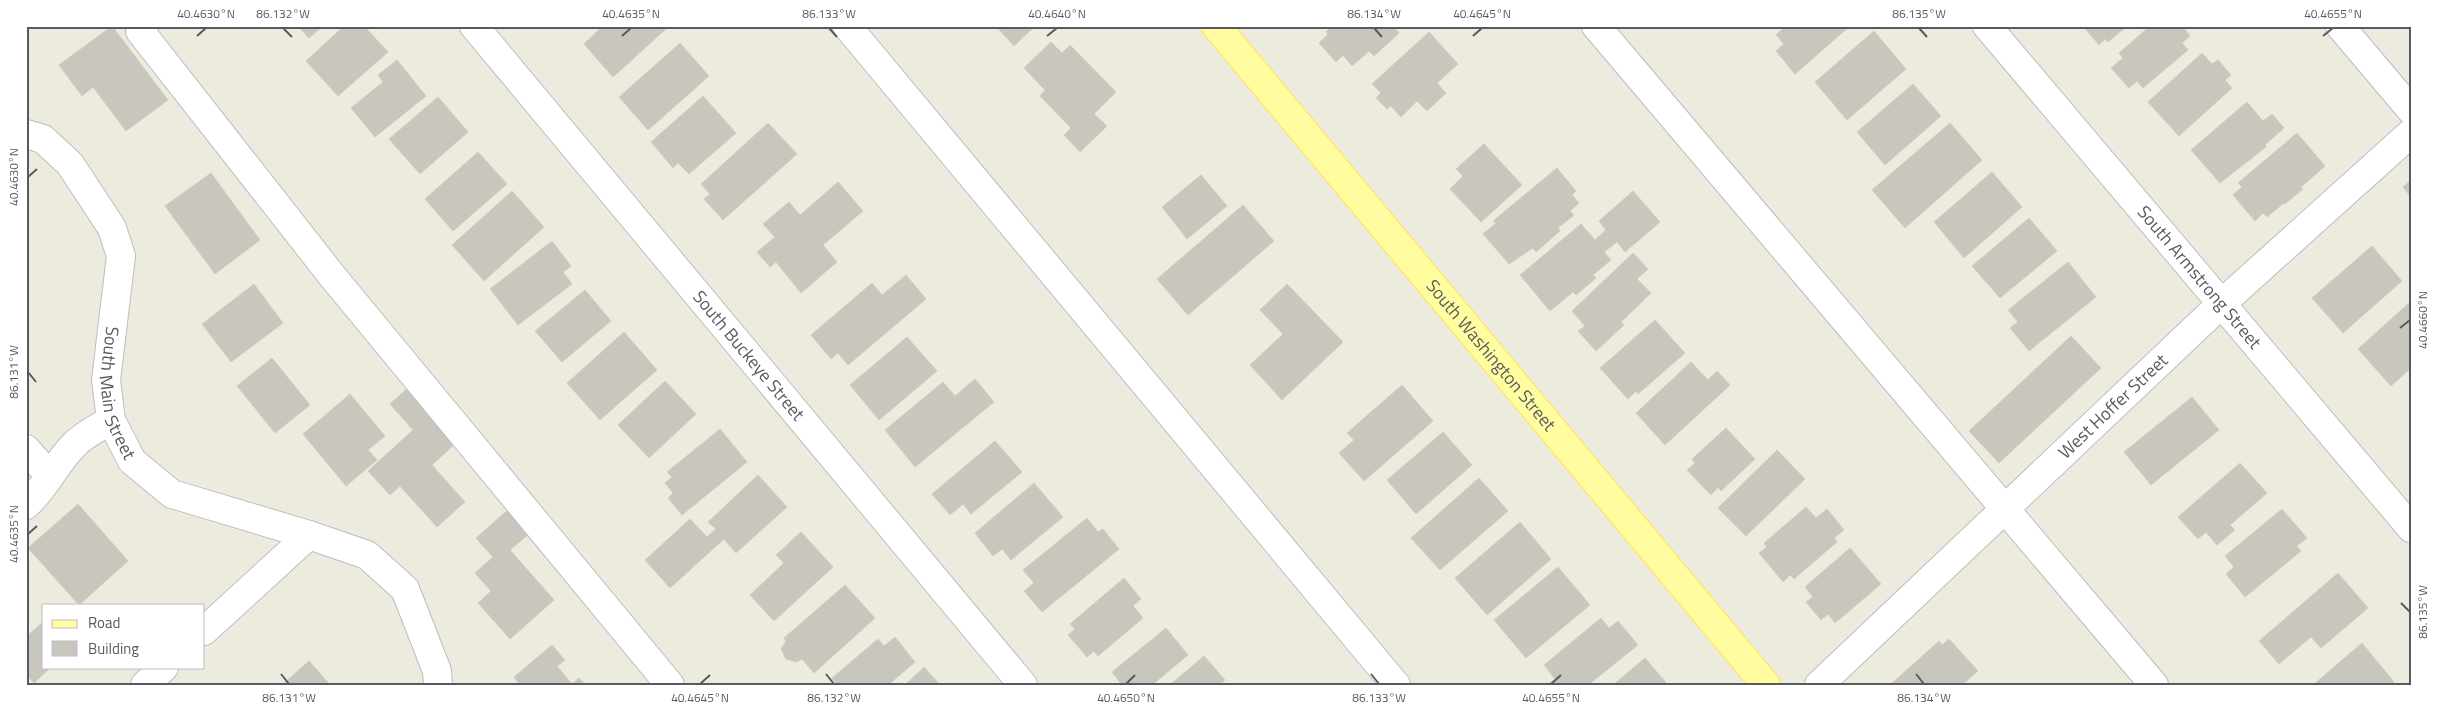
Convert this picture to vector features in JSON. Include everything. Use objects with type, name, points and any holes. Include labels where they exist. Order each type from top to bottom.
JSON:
[{"type":"main road","name":"South Washington Street","points":[[1216,26],[1766,685]]},
{"type":"street","points":[[144,26],[140,30],[333,277],[670,685]]},
{"type":"street","name":"South Buckeye Street","points":[[474,26],[1023,685]]},
{"type":"street","points":[[847,26],[1396,685]]},
{"type":"street","points":[[1596,26],[2007,509],[2154,685]]},
{"type":"street","name":"South Armstrong Street","points":[[1987,26],[2220,305],[2411,528]]},
{"type":"street","points":[[2340,26],[2411,110]]},
{"type":"street","name":"West Hoffer Street","points":[[1819,685],[2007,509],[2220,305],[2411,133]]},
{"type":"street","name":"South Main Street","points":[[26,134],[43,139],[70,164],[112,228],[121,256],[106,380],[112,420],[132,461],[172,494],[309,534],[366,555],[405,589],[437,672],[438,685]]},
{"type":"street","points":[[26,505],[37,496],[76,443],[112,420]]},
{"type":"street","points":[[26,449],[50,476]]},
{"type":"street","points":[[205,630],[309,534]]},
{"type":"street","points":[[145,685],[163,668]]},
{"type":"building","points":[[112,26],[168,100],[126,131],[93,87],[82,96],[59,65]]},
{"type":"building","points":[[298,26],[323,26],[309,38]]},
{"type":"building","points":[[344,26],[364,26],[388,52],[338,96],[306,61]]},
{"type":"building","points":[[603,26],[668,27],[613,77],[584,44]]},
{"type":"building","points":[[996,26],[1035,26],[1014,46]]},
{"type":"building","points":[[1332,26],[1393,26],[1399,33],[1374,56],[1369,51],[1352,66],[1343,55],[1336,62],[1319,43],[1328,34],[1326,32]]},
{"type":"building","points":[[1786,26],[1850,26],[1795,74],[1776,51],[1784,44],[1776,35]]},
{"type":"building","points":[[2083,26],[2127,26],[2108,42],[2105,39],[2099,45]]},
{"type":"building","points":[[2150,26],[2182,26],[2190,36],[2182,43],[2188,50],[2143,88],[2137,81],[2129,88],[2111,68],[2123,58],[2119,53]]},
{"type":"building","points":[[1874,31],[1906,69],[1847,120],[1815,82]]},
{"type":"building","points":[[1429,32],[1458,64],[1437,83],[1446,93],[1427,111],[1417,101],[1401,117],[1391,106],[1387,109],[1376,98],[1381,93],[1372,84]]},
{"type":"building","points":[[1051,42],[1062,53],[1070,45],[1116,92],[1094,114],[1107,126],[1080,152],[1064,135],[1071,128],[1040,96],[1045,90],[1024,68]]},
{"type":"building","points":[[680,43],[709,76],[648,130],[619,97]]},
{"type":"building","points":[[2202,53],[2212,64],[2218,60],[2231,75],[2225,80],[2232,88],[2179,136],[2148,102]]},
{"type":"building","points":[[397,60],[426,96],[375,137],[351,108],[383,82],[378,75]]},
{"type":"building","points":[[1913,84],[1941,116],[1885,165],[1857,132]]},
{"type":"building","points":[[703,96],[736,133],[689,174],[678,163],[673,168],[651,142]]},
{"type":"building","points":[[438,97],[468,132],[420,174],[389,139]]},
{"type":"building","points":[[2247,102],[2263,121],[2272,114],[2284,128],[2265,145],[2266,147],[2220,183],[2191,150]]},
{"type":"building","points":[[768,123],[797,154],[723,220],[704,199],[710,194],[701,184]]},
{"type":"building","points":[[1950,123],[1982,160],[1905,228],[1872,190]]},
{"type":"building","points":[[2297,133],[2325,166],[2300,188],[2303,189],[2285,204],[2267,217],[2263,213],[2255,221],[2233,195],[2242,187],[2238,183]]},
{"type":"building","points":[[1484,144],[1522,185],[1481,222],[1450,189],[1463,176],[1456,169]]},
{"type":"building","points":[[478,152],[507,184],[453,231],[425,199]]},
{"type":"building","points":[[1557,168],[1576,191],[1572,195],[1579,203],[1570,211],[1574,215],[1558,228],[1560,231],[1536,252],[1533,248],[1509,264],[1483,234],[1496,223],[1493,221]]},
{"type":"building","points":[[1992,172],[2022,207],[1964,258],[1934,222]]},
{"type":"building","points":[[211,173],[260,240],[215,274],[165,206]]},
{"type":"building","points":[[1201,175],[1227,206],[1187,239],[1162,207]]},
{"type":"building","points":[[2411,180],[2411,197],[2403,187]]},
{"type":"building","points":[[838,182],[863,211],[823,245],[837,262],[801,293],[776,262],[770,267],[757,252],[775,237],[763,224],[789,202],[800,215]]},
{"type":"building","points":[[512,191],[544,227],[484,281],[452,245]]},
{"type":"building","points":[[1633,191],[1660,222],[1625,252],[1617,242],[1604,252],[1611,260],[1593,275],[1596,278],[1576,295],[1573,292],[1550,311],[1520,275],[1581,224],[1595,240],[1606,230],[1599,221]]},
{"type":"building","points":[[1243,205],[1274,241],[1188,315],[1157,279]]},
{"type":"building","points":[[2029,218],[2057,251],[2000,298],[1972,266]]},
{"type":"building","points":[[552,241],[571,266],[563,272],[572,284],[518,325],[490,289]]},
{"type":"building","points":[[2372,246],[2402,281],[2343,333],[2312,298]]},
{"type":"building","points":[[1633,253],[1648,269],[1637,279],[1651,293],[1621,322],[1624,325],[1596,351],[1578,331],[1585,326],[1572,311]]},
{"type":"building","points":[[2068,262],[2096,297],[2029,351],[2010,328],[2018,322],[2008,310]]},
{"type":"building","points":[[906,275],[926,299],[848,365],[838,353],[831,359],[811,335],[872,283],[882,295]]},
{"type":"building","points":[[254,284],[283,323],[231,362],[202,324]]},
{"type":"building","points":[[1287,284],[1343,342],[1282,400],[1250,365],[1283,334],[1260,310]]},
{"type":"building","points":[[585,290],[611,321],[562,362],[535,331]]},
{"type":"building","points":[[2410,302],[2411,368],[2391,386],[2358,349]]},
{"type":"building","points":[[1655,320],[1685,353],[1638,394],[1636,391],[1628,399],[1600,368]]},
{"type":"building","points":[[624,332],[657,370],[600,420],[567,383]]},
{"type":"building","points":[[2071,336],[2101,368],[1999,463],[1969,431]]},
{"type":"building","points":[[907,337],[937,371],[879,420],[850,385]]},
{"type":"building","points":[[272,358],[310,405],[275,433],[237,386]]},
{"type":"building","points":[[1691,362],[1708,380],[1717,371],[1730,385],[1665,445],[1636,413]]},
{"type":"building","points":[[975,379],[994,402],[915,467],[885,430],[943,382],[955,396]]},
{"type":"building","points":[[665,381],[696,414],[649,458],[618,425]]},
{"type":"building","points":[[1402,385],[1433,421],[1364,481],[1339,453],[1354,440],[1347,433]]},
{"type":"building","points":[[410,386],[459,440],[432,465],[465,502],[437,527],[400,486],[390,495],[368,471],[413,430],[390,404]]},
{"type":"building","points":[[350,394],[385,436],[368,450],[377,460],[346,486],[303,434]]},
{"type":"building","points":[[2192,397],[2219,430],[2151,485],[2124,452]]},
{"type":"building","points":[[1726,428],[1755,459],[1721,491],[1718,487],[1711,495],[1687,470],[1695,463],[1692,459]]},
{"type":"building","points":[[720,429],[747,462],[682,515],[668,498],[673,493],[665,483],[672,477],[667,472]]},
{"type":"building","points":[[1443,432],[1472,465],[1416,514],[1387,480]]},
{"type":"building","points":[[995,441],[1022,472],[971,514],[963,504],[950,515],[932,494]]},
{"type":"building","points":[[1777,450],[1805,479],[1746,536],[1718,508]]},
{"type":"building","points":[[2240,463],[2267,493],[2230,525],[2235,530],[2217,545],[2206,532],[2198,539],[2178,517]]},
{"type":"building","points":[[758,475],[787,507],[736,553],[724,539],[670,588],[645,560],[690,519],[707,537],[716,529],[708,522]]},
{"type":"building","points":[[1479,478],[1508,511],[1440,570],[1411,538]]},
{"type":"building","points":[[1034,483],[1063,517],[1011,560],[1002,549],[993,556],[975,533]]},
{"type":"building","points":[[78,504],[128,561],[78,604],[28,548]]},
{"type":"building","points":[[1806,507],[1816,518],[1827,509],[1844,530],[1834,538],[1837,542],[1794,579],[1790,575],[1783,582],[1759,553],[1767,547],[1764,543]]},
{"type":"building","points":[[509,509],[530,533],[510,550],[554,600],[510,639],[478,603],[491,591],[475,573],[493,557],[476,538]]},
{"type":"building","points":[[2282,509],[2307,538],[2297,546],[2301,551],[2245,597],[2226,574],[2234,567],[2225,556]]},
{"type":"building","points":[[1087,518],[1098,532],[1103,529],[1119,549],[1042,612],[1024,591],[1034,583],[1023,570]]},
{"type":"building","points":[[1520,522],[1551,559],[1487,615],[1455,578]]},
{"type":"building","points":[[801,532],[833,567],[774,621],[750,595],[784,563],[776,555]]},
{"type":"building","points":[[1850,548],[1881,584],[1835,623],[1828,614],[1821,620],[1806,602],[1813,597],[1805,587]]},
{"type":"building","points":[[1558,567],[1590,605],[1526,658],[1494,620]]},
{"type":"building","points":[[2338,573],[2368,608],[2321,648],[2311,637],[2279,664],[2259,641]]},
{"type":"building","points":[[1124,578],[1141,599],[1133,606],[1143,618],[1098,656],[1094,651],[1087,657],[1068,635],[1075,629],[1070,624]]},
{"type":"building","points":[[845,585],[875,618],[814,673],[802,659],[796,662],[786,659],[781,649],[786,641],[784,638]]},
{"type":"building","points":[[1601,618],[1609,628],[1618,621],[1638,645],[1588,685],[1547,685],[1555,679],[1544,665]]},
{"type":"building","points":[[42,623],[42,668],[50,668],[34,683],[26,674],[26,637]]},
{"type":"building","points":[[1166,628],[1188,655],[1152,685],[1122,685],[1112,672]]},
{"type":"building","points":[[895,637],[915,662],[888,685],[837,685],[832,678],[878,639],[884,646]]},
{"type":"building","points":[[1949,639],[1978,671],[1962,685],[1890,685],[1939,641],[1942,645]]},
{"type":"building","points":[[2362,643],[2394,682],[2392,685],[2313,685]]},
{"type":"building","points":[[552,645],[565,660],[557,666],[572,684],[579,678],[586,685],[520,685],[514,677]]},
{"type":"building","points":[[1204,656],[1225,680],[1219,685],[1170,685]]},
{"type":"building","points":[[1645,658],[1668,685],[1613,685]]},
{"type":"building","points":[[309,661],[330,685],[282,685]]},
{"type":"building","points":[[924,667],[940,685],[905,685]]}]
